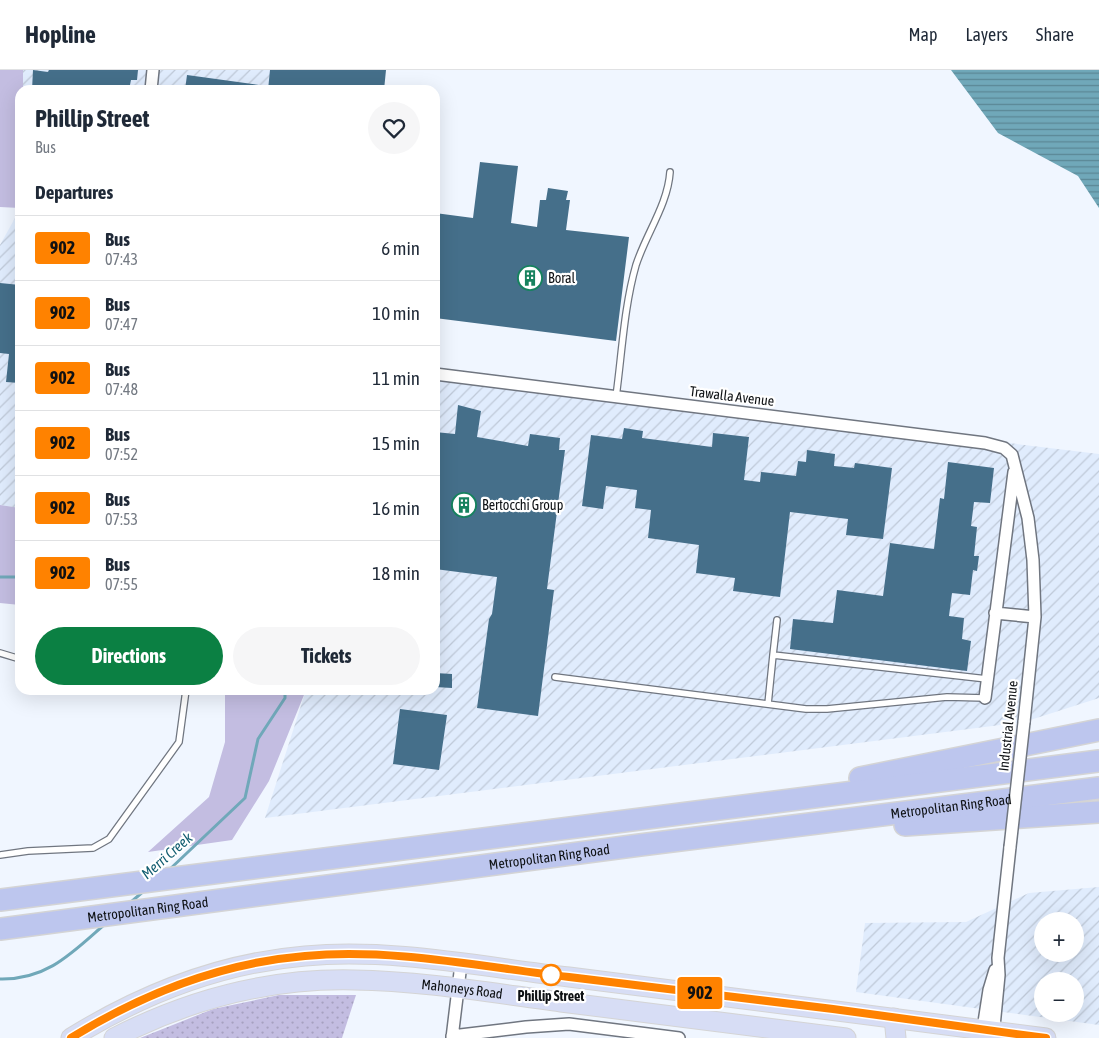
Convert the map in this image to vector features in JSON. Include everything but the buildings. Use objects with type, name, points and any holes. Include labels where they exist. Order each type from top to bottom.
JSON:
[{"type":"highway","points":[[671,815],[1099,730]]},
{"type":"highway","name":"Metropolitan Ring Road","points":[[0,900],[1099,761]]},
{"type":"highway","name":"Metropolitan Ring Road","points":[[0,929],[640,845],[1099,788]]},
{"type":"highway","points":[[640,845],[1099,812]]},
{"type":"main road","name":"Mahoneys Road","points":[[70,1038],[97,1022],[159,992],[192,979],[248,964],[305,956],[381,954],[894,1018],[988,1034],[1046,1038]]},
{"type":"main road","name":"Mahoneys Road","points":[[114,1038],[184,1007],[240,992],[278,984],[352,980],[458,988],[846,1038]]},
{"type":"main road","points":[[894,1018],[896,1038]]},
{"type":"street","points":[[152,85],[154,70]]},
{"type":"street","name":"Trawalla Avenue","points":[[440,375],[998,445],[1008,451],[1015,466]]},
{"type":"street","name":"Industrial Avenue","points":[[985,698],[1015,466]]},
{"type":"street","name":"Industrial Avenue","points":[[988,1034],[999,975],[998,958],[1035,617],[1034,560],[1028,518],[1015,466]]},
{"type":"street","points":[[995,613],[1035,617]]},
{"type":"street","points":[[462,964],[452,1037],[526,1027],[569,1024],[679,1038]]},
{"type":"lane","points":[[616,397],[631,286],[646,238],[666,194],[670,172]]},
{"type":"lane","points":[[768,704],[777,620]]},
{"type":"lane","points":[[0,653],[15,658]]},
{"type":"lane","points":[[773,655],[987,680]]},
{"type":"lane","points":[[555,677],[806,709],[827,709],[947,698],[985,698]]},
{"type":"lane","points":[[0,855],[28,851],[93,848],[109,839],[180,742],[185,695]]},
{"type":"shaded area","points":[[0,70],[23,70],[23,85],[15,85],[15,208],[0,207]]},
{"type":"shaded area","points":[[23,70],[274,70],[272,85],[23,85]]},
{"type":"shaded area","points":[[15,218],[15,507],[0,505],[0,245]]},
{"type":"shaded area","points":[[440,374],[1099,454],[1099,698],[1024,722],[265,818],[304,695],[440,695]]},
{"type":"shaded area","points":[[0,505],[15,507],[15,604],[0,603]]},
{"type":"shaded area","points":[[225,695],[304,695],[269,781],[232,840],[148,852],[209,797],[225,742]]},
{"type":"shaded area","points":[[1099,887],[1099,1025],[1077,1022],[1084,1022],[1084,972],[1034,972],[1034,1016],[856,992],[865,923],[966,922],[1029,893]]},
{"type":"shaded area","points":[[279,995],[356,995],[342,1038],[140,1038],[213,1009]]},
{"type":"water","points":[[951,70],[1099,70],[1099,208],[1078,176],[998,133]]},
{"type":"waterway","name":"Merri Creek","points":[[0,577],[15,577]]},
{"type":"waterway","name":"Merri Creek","points":[[169,870],[245,798],[258,739],[285,698],[285,695]]},
{"type":"waterway","name":"Merri Creek","points":[[131,902],[145,890]]},
{"type":"waterway","name":"Merri Creek","points":[[0,979],[17,978],[45,970],[70,954],[105,924]]},
{"type":"bus line","name":"902","points":[[71,1038],[127,1006],[192,979],[248,964],[281,959],[342,954],[381,954],[836,1009],[1046,1038]]},
{"type":"place","name":"Boral","points":[[530,278]]},
{"type":"place","name":"Bertocchi Group","points":[[464,505]]},
{"type":"place","name":"Phillip Street","points":[[551,975]]}]
